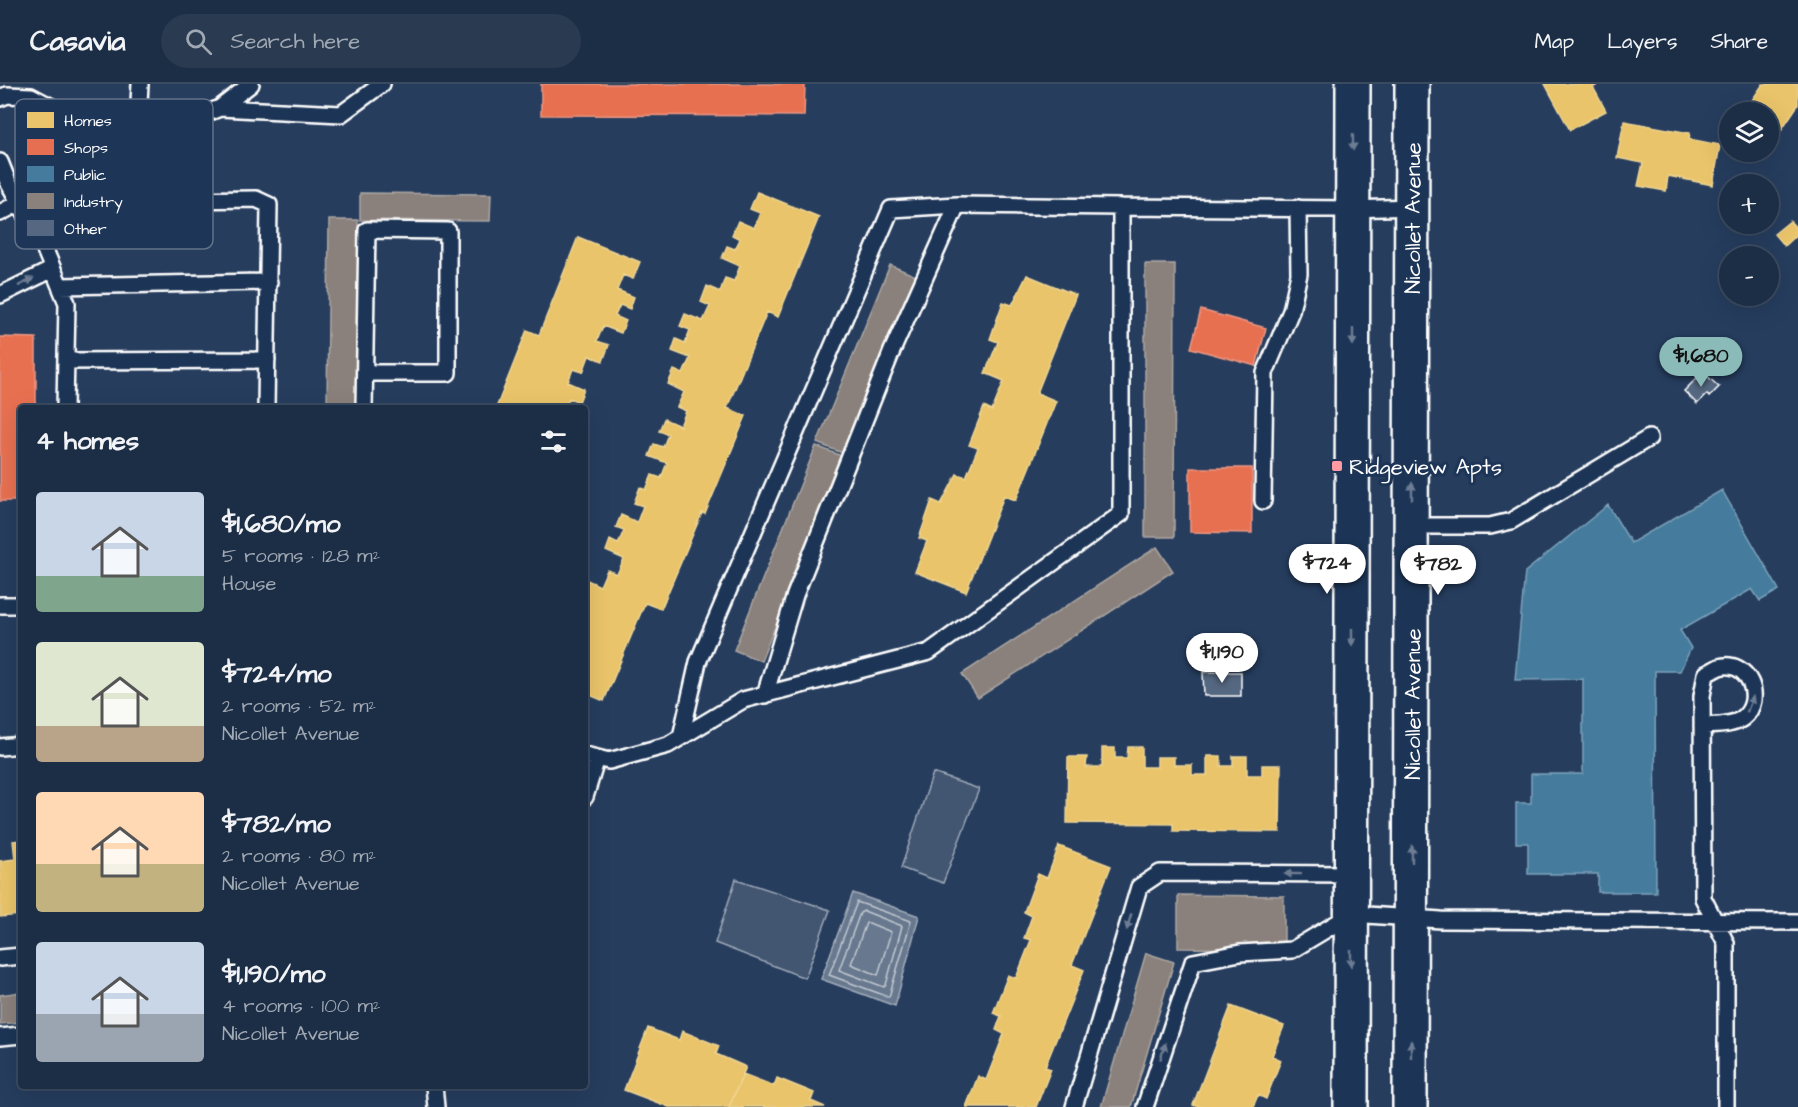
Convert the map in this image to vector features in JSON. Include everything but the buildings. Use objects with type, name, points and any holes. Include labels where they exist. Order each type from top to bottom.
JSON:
[{"type":"main road","points":[[1351,1107],[1353,84]]},
{"type":"main road","name":"Nicollet Avenue","points":[[1410,1107],[1412,84]]},
{"type":"lane","points":[[139,99],[140,84]]},
{"type":"lane","points":[[213,111],[251,84]]},
{"type":"lane","points":[[220,108],[341,114],[382,84]]},
{"type":"lane","points":[[0,98],[7,95],[32,96],[38,99]]},
{"type":"lane","points":[[0,162],[15,195]]},
{"type":"lane","points":[[213,200],[256,199],[269,205],[266,405]]},
{"type":"lane","points":[[0,213],[15,205]]},
{"type":"lane","points":[[681,737],[698,662],[891,208],[957,205],[1412,207]]},
{"type":"lane","points":[[765,695],[795,595],[892,351],[957,205]]},
{"type":"lane","points":[[588,777],[591,757],[609,761],[668,745],[743,700],[929,652],[1121,514],[1121,207]]},
{"type":"lane","points":[[1263,501],[1265,373],[1291,311],[1299,274],[1298,208]]},
{"type":"lane","points":[[364,405],[367,230],[448,231],[448,373],[365,373]]},
{"type":"lane","points":[[42,249],[67,303],[65,405]]},
{"type":"lane","points":[[0,295],[52,269]]},
{"type":"lane","points":[[60,286],[269,282]]},
{"type":"lane","points":[[66,361],[267,360]]},
{"type":"lane","points":[[1412,526],[1490,526],[1511,521],[1649,438]]},
{"type":"lane","points":[[0,605],[18,605]]},
{"type":"lane","points":[[1702,726],[1703,898],[1726,943],[1726,1107]]},
{"type":"lane","points":[[0,747],[18,745]]},
{"type":"lane","points":[[1074,1107],[1139,887],[1160,873],[1352,874]]},
{"type":"lane","points":[[1145,1107],[1193,962],[1240,953],[1292,950],[1352,914],[1442,920],[1798,922]]},
{"type":"lane","points":[[0,958],[18,956]]},
{"type":"lane","points":[[0,1037],[18,1035]]},
{"type":"lane","points":[[434,1089],[436,1107]]},
{"type":"shaded area","points":[[933,773],[979,789],[943,883],[901,868]]},
{"type":"shaded area","points":[[736,879],[830,910],[805,978],[715,943]]},
{"type":"water","points":[[853,893],[919,916],[895,1006],[821,979]]},
{"type":"place","name":"Ridgeview Apts","points":[[1337,466]]}]
